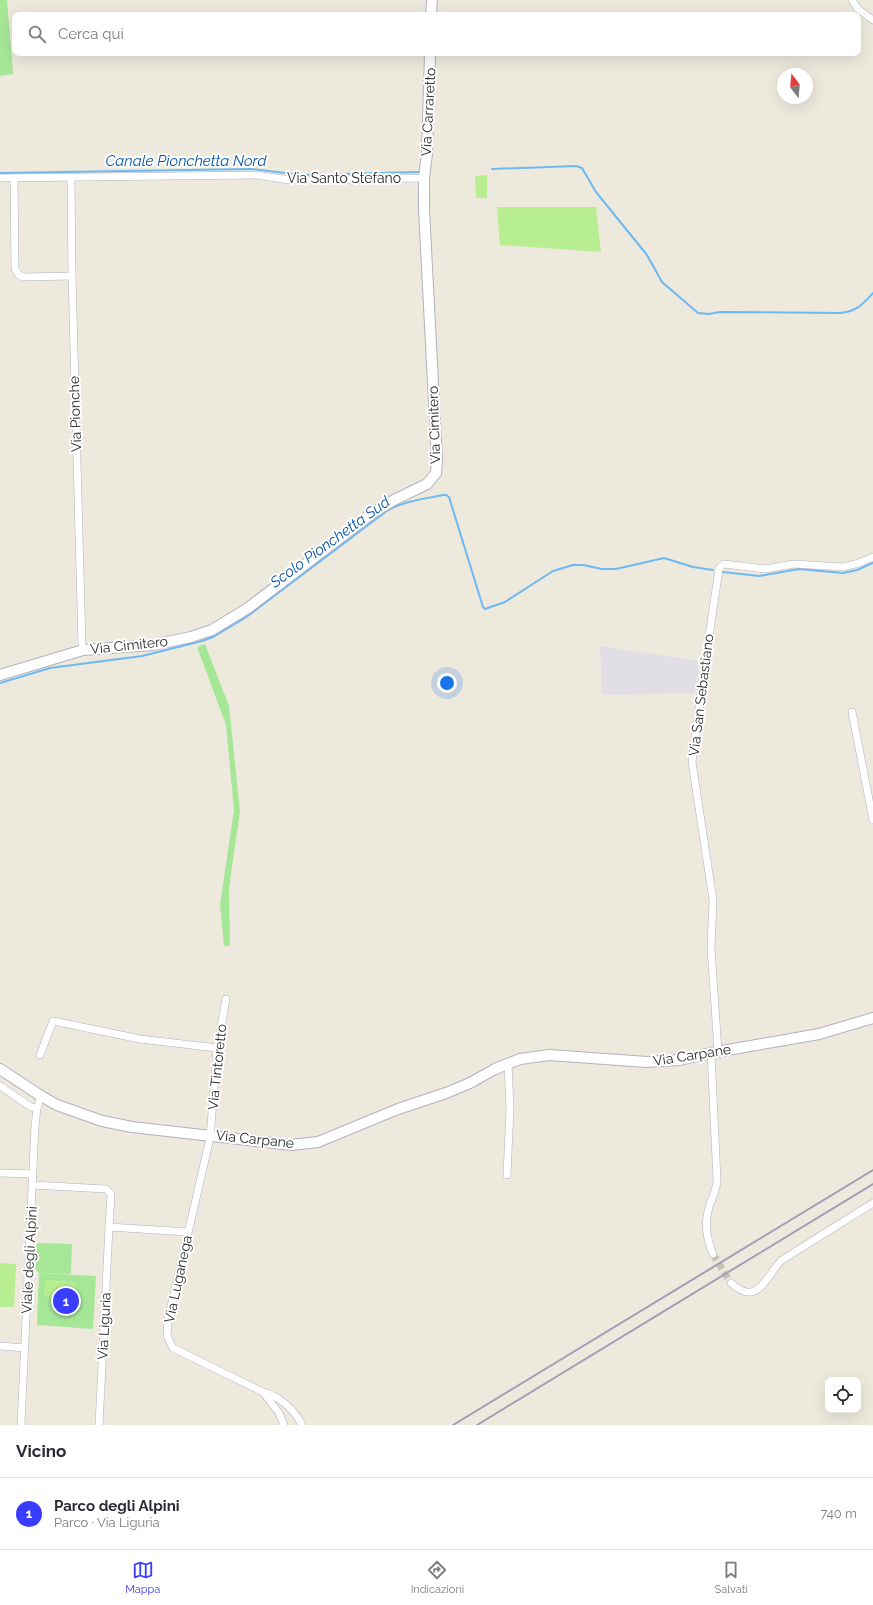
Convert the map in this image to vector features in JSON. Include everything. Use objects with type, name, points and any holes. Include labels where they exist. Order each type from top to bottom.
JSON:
[{"type":"street","points":[[431,12],[432,0]]},
{"type":"street","points":[[852,0],[858,9],[873,20]]},
{"type":"street","name":"Via Carraretto","points":[[424,175],[430,56]]},
{"type":"street","name":"Via Santo Stefano","points":[[0,178],[256,175],[290,180],[309,180],[424,175]]},
{"type":"street","name":"Via Cimitero","points":[[0,675],[83,650],[153,645],[191,637],[212,630],[248,608],[375,511],[427,484],[434,477],[437,467],[437,460],[425,234],[424,175]]},
{"type":"street","points":[[14,178],[15,269],[17,273],[23,277],[72,276]]},
{"type":"street","name":"Via Pionche","points":[[71,178],[72,276],[83,650]]},
{"type":"street","name":"Via San Sebastiano","points":[[715,1052],[711,944],[713,900],[692,762],[719,569],[724,564],[765,569],[794,564],[843,567],[859,563],[873,557]]},
{"type":"street","points":[[852,712],[873,820]]},
{"type":"street","name":"Via Tintoretto","points":[[210,1135],[217,1048],[226,999]]},
{"type":"street","name":"Via Carpane","points":[[0,1069],[57,1105],[102,1120],[132,1126],[291,1145],[318,1142],[398,1109],[446,1093],[508,1063],[520,1059],[549,1055],[647,1062],[679,1060],[715,1052],[820,1034],[873,1018]]},
{"type":"street","points":[[40,1055],[53,1021],[140,1039],[217,1048]]},
{"type":"street","points":[[713,1254],[707,1241],[705,1229],[707,1214],[715,1192],[717,1180],[715,1052]]},
{"type":"street","points":[[507,1175],[510,1108],[508,1063]]},
{"type":"street","points":[[0,1086],[31,1107],[37,1108]]},
{"type":"street","name":"Viale degli Alpini","points":[[21,1425],[32,1185],[37,1108],[41,1096]]},
{"type":"street","name":"Via Luganega","points":[[210,1135],[168,1320],[167,1336],[172,1348],[263,1392],[271,1394],[290,1409],[302,1425]]},
{"type":"street","points":[[0,1173],[33,1174]]},
{"type":"street","name":"Via Liguria","points":[[32,1185],[99,1189],[109,1191],[111,1194],[99,1425]]},
{"type":"street","points":[[731,1283],[737,1289],[743,1291],[754,1291],[765,1284],[774,1268],[782,1260],[873,1203]]},
{"type":"street","points":[[109,1227],[188,1232]]},
{"type":"street","points":[[0,1346],[25,1348]]},
{"type":"street","name":"Via Luganega","points":[[263,1392],[277,1410],[284,1425]]},
{"type":"street","points":[[277,1410],[282,1402]]},
{"type":"street","points":[[277,1410],[290,1409]]},
{"type":"shaded area","points":[[600,646],[699,661],[695,693],[602,695]]},
{"type":"green space","points":[[0,0],[7,0],[13,74],[0,76]]},
{"type":"green space","points":[[487,175],[487,198],[476,198],[475,176]]},
{"type":"green space","points":[[497,207],[596,207],[601,252],[500,245]]},
{"type":"green space","points":[[205,644],[229,706],[240,811],[229,888],[230,946],[224,946],[220,904],[234,810],[226,725],[197,647]]},
{"type":"green space","points":[[37,1243],[72,1244],[71,1274],[39,1273],[35,1269],[35,1246]]},
{"type":"green space","points":[[0,1263],[16,1264],[14,1307],[0,1307]]},
{"type":"green space","points":[[39,1273],[96,1276],[93,1329],[37,1325]]},
{"type":"green space","points":[[45,1280],[76,1282],[76,1298],[44,1296]]},
{"type":"waterway","name":"Canale Pionchetta Nord","points":[[492,169],[576,166],[582,168],[596,192],[647,255],[662,282],[698,313],[840,313],[851,311],[859,307],[873,293]]},
{"type":"waterway","name":"Canale Pionchetta Nord","points":[[0,173],[251,169],[302,175],[419,172]]},
{"type":"waterway","name":"Scolo Pionchetta Sud","points":[[0,683],[50,668],[142,656],[213,637],[245,618],[388,510],[408,502],[443,495],[449,497],[483,607],[485,609],[505,602],[553,571],[573,565],[583,565],[602,569],[616,569],[664,558],[693,567],[713,570]]},
{"type":"waterway","name":"Scolo Pionchetta Sud","points":[[723,572],[759,576],[799,569],[843,573],[857,570],[873,563]]},
{"type":"tunnel","points":[[713,1254],[731,1283]]},
{"type":"railway","points":[[453,1425],[873,1170]]},
{"type":"railway","points":[[477,1425],[873,1184]]},
{"type":"place","name":"Parco degli Alpini","points":[[66,1301]]}]
